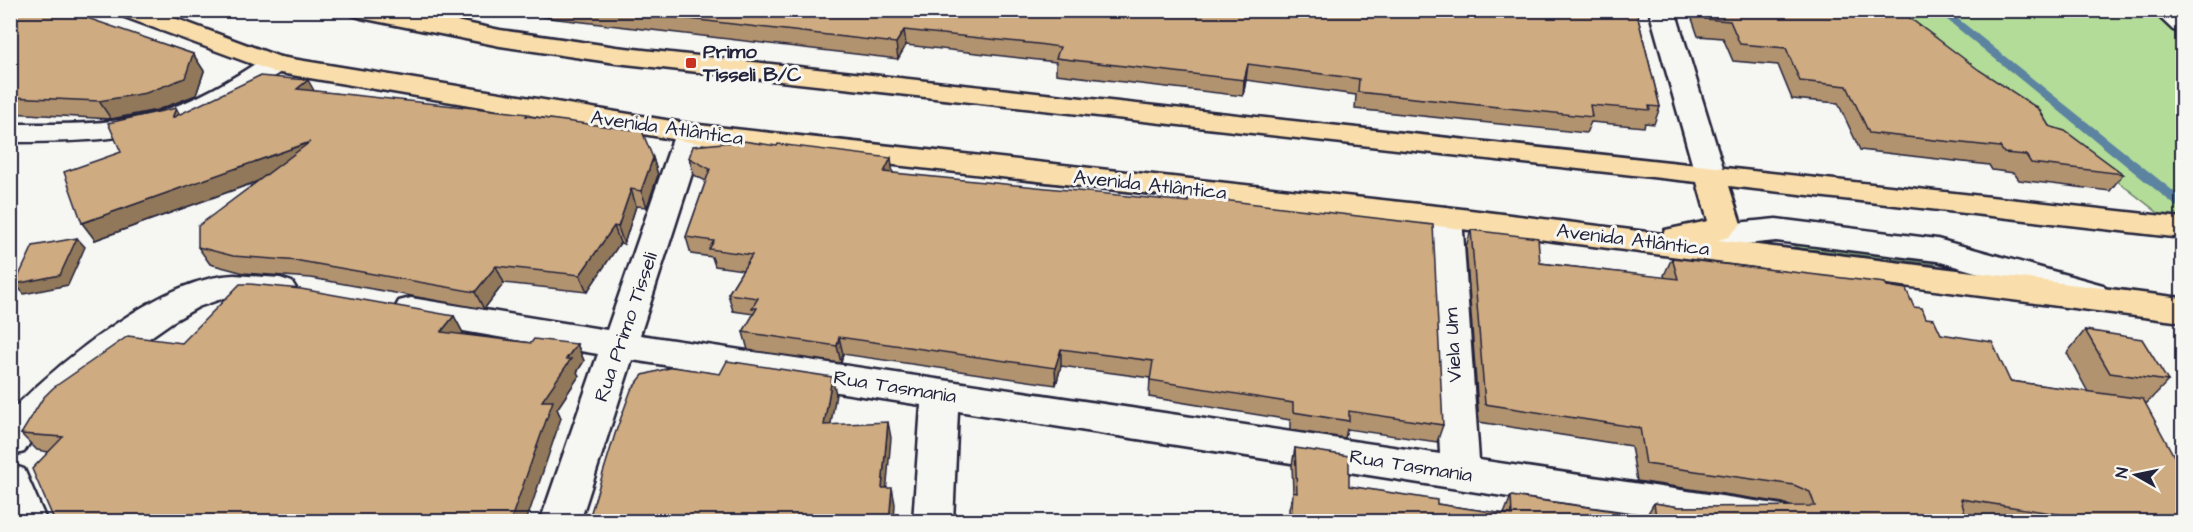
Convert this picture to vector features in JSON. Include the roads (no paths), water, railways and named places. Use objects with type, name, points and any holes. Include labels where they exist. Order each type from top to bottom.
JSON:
[{"type":"main road","name":"Avenida Atlântica","points":[[128,10],[274,64],[690,133],[1446,217],[2182,310]]},
{"type":"main road","points":[[362,10],[500,38],[616,55],[1710,174],[2182,228]]},
{"type":"main road","points":[[1648,242],[1717,230],[1725,224],[1710,174]]},
{"type":"street","points":[[1662,10],[1710,174]]},
{"type":"street","points":[[2164,10],[2182,25]]},
{"type":"street","points":[[10,133],[71,133],[123,129],[165,120],[205,104],[274,64]]},
{"type":"street","name":"Rua Primo Tisseli","points":[[560,522],[690,133]]},
{"type":"street","name":"Viela Um","points":[[1446,217],[1460,473]]},
{"type":"street","points":[[12,433],[52,394],[105,352],[162,311],[195,294],[210,289],[238,288],[317,295]]},
{"type":"street","name":"Rua Tasmania","points":[[384,306],[620,345],[1782,522]]},
{"type":"street","points":[[933,522],[940,394]]},
{"type":"street","points":[[10,480],[27,522]]},
{"type":"waterway","points":[[1940,10],[2182,204]]},
{"type":"place","name":"Primo Tisseli B/C","points":[[691,63]]}]
